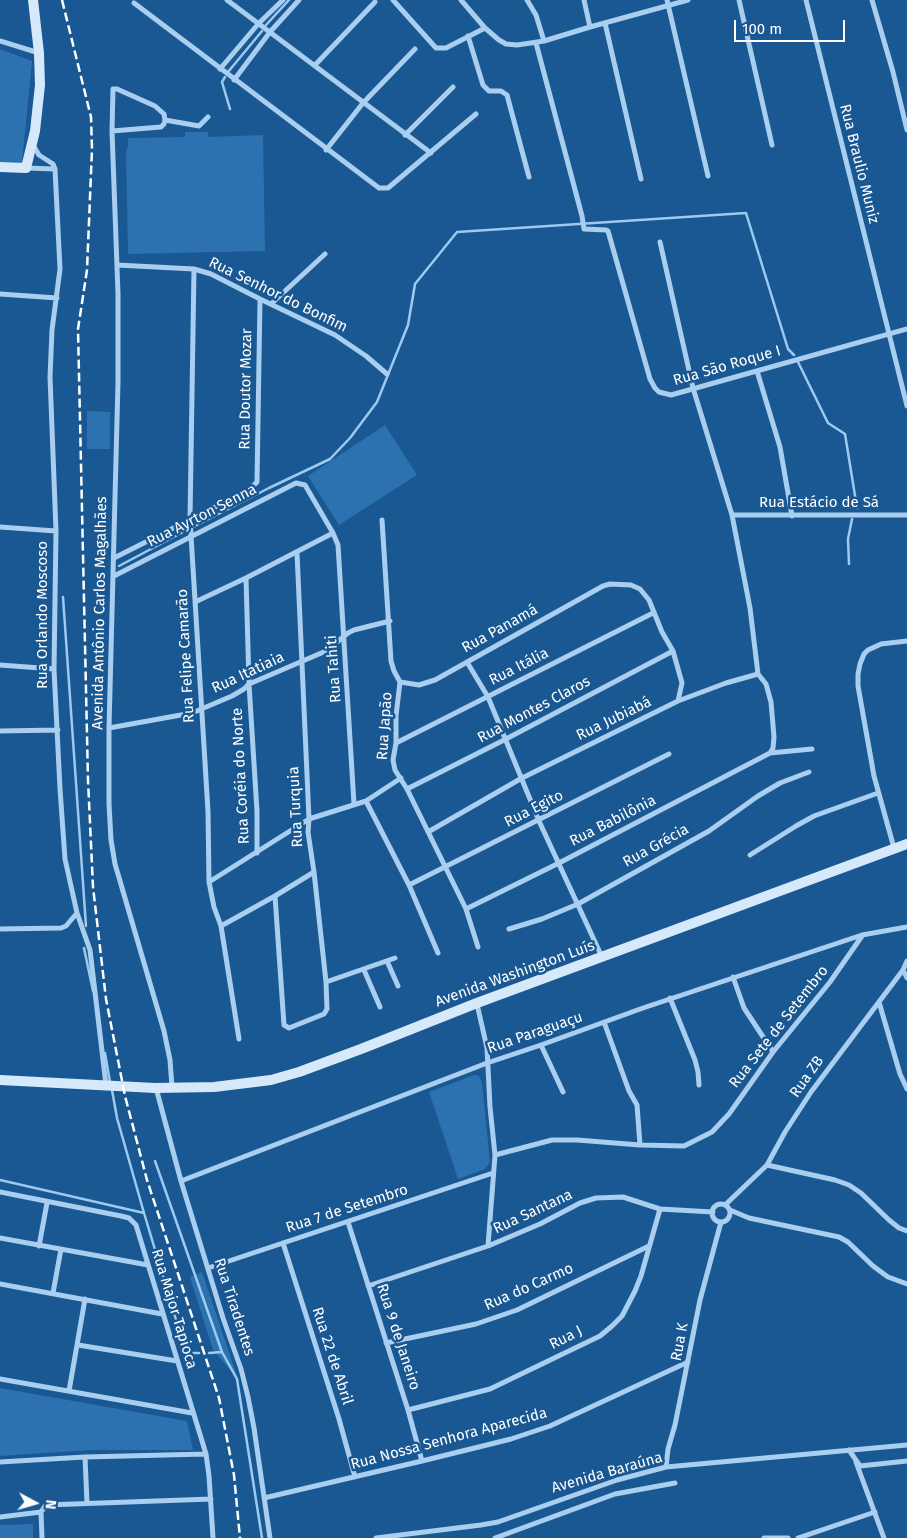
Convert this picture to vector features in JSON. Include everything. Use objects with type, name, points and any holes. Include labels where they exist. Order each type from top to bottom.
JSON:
[{"type":"main road","points":[[0,167],[26,168],[32,144],[38,108],[38,53],[33,0]]},
{"type":"main road","name":"Avenida Washington Luís","points":[[0,1080],[172,1088],[214,1087],[271,1080],[361,1049],[477,1003],[907,844]]},
{"type":"street","points":[[227,0],[431,153]]},
{"type":"street","points":[[220,69],[259,24],[283,0]]},
{"type":"street","points":[[234,80],[270,32],[299,0]]},
{"type":"street","points":[[394,0],[436,48],[446,48],[485,28]]},
{"type":"street","points":[[461,0],[485,28],[506,44],[517,45],[544,41],[688,0]]},
{"type":"street","points":[[527,0],[536,15],[544,41]]},
{"type":"street","points":[[584,0],[590,27]]},
{"type":"street","points":[[667,0],[708,176]]},
{"type":"street","points":[[739,0],[772,145]]},
{"type":"street","name":"Rua Braulio Muniz","points":[[806,0],[907,406]]},
{"type":"street","points":[[872,0],[893,72],[907,130]]},
{"type":"street","points":[[314,65],[375,2]]},
{"type":"street","points":[[134,3],[368,182],[382,189],[388,188],[476,114]]},
{"type":"street","points":[[605,23],[642,179]]},
{"type":"street","points":[[468,36],[483,85],[489,91],[501,91],[507,95],[529,177]]},
{"type":"street","points":[[0,41],[38,53]]},
{"type":"street","name":"Rua São Roque I","points":[[536,43],[582,216],[583,226],[586,230],[608,231],[650,379],[654,388],[659,392],[667,395],[907,329]]},
{"type":"street","points":[[326,150],[363,103],[415,49]]},
{"type":"street","points":[[405,135],[453,88]]},
{"type":"street","name":"Avenida Antônio Carlos Magalhães","points":[[165,120],[164,114],[155,106],[114,89],[112,130],[117,265],[118,382],[109,728],[109,804],[111,840],[115,864],[164,1031],[170,1060],[172,1088]]},
{"type":"street","points":[[112,130],[161,127],[165,120],[200,126],[208,117]]},
{"type":"street","points":[[0,294],[57,298],[60,250],[56,169],[53,164],[39,155],[32,144]]},
{"type":"street","points":[[26,168],[56,169]]},
{"type":"street","points":[[660,242],[694,388],[732,515],[750,608],[758,674],[766,684],[771,702],[774,737],[773,748],[770,753]]},
{"type":"street","points":[[271,304],[325,254]]},
{"type":"street","name":"Rua Senhor do Bonfim","points":[[117,265],[194,269],[210,274],[341,338],[366,356],[386,374]]},
{"type":"street","name":"Rua Felipe Camarão","points":[[194,269],[190,519],[208,811],[209,882],[214,907],[221,926],[239,1039]]},
{"type":"street","name":"Rua Orlando Moscoso","points":[[57,298],[52,330],[50,377],[56,532],[54,669],[65,859],[77,913],[90,950],[100,1047],[114,1086]]},
{"type":"street","name":"Rua Doutor Mozar","points":[[258,478],[260,299]]},
{"type":"street","points":[[757,371],[780,447],[792,516]]},
{"type":"street","name":"Rua Ayrton Senna","points":[[114,558],[249,490],[254,486],[258,478]]},
{"type":"street","name":"Rua Ayrton Senna","points":[[114,576],[296,483],[303,483]]},
{"type":"street","name":"Rua Tahiti","points":[[303,483],[333,533],[338,545],[354,804]]},
{"type":"street","name":"Rua Estácio de Sá","points":[[732,515],[907,515]]},
{"type":"street","name":"Rua Japão","points":[[382,520],[390,621],[391,661],[400,682],[396,716],[396,743],[392,760],[395,770],[407,789],[466,909],[478,947]]},
{"type":"street","points":[[0,527],[56,532]]},
{"type":"street","points":[[195,602],[297,553],[333,533]]},
{"type":"street","name":"Rua Turquia","points":[[275,896],[284,1024],[290,1027],[326,1013],[327,1009],[326,982],[308,832],[309,819],[297,553]]},
{"type":"street","name":"Rua Coréia do Norte","points":[[246,578],[249,684],[257,811],[257,853]]},
{"type":"street","name":"Rua Panamá","points":[[400,682],[412,685],[426,684],[603,586],[610,584],[631,585],[640,589],[649,600],[653,612]]},
{"type":"street","points":[[653,612],[673,651],[682,683],[678,701]]},
{"type":"street","name":"Rua Itália","points":[[396,743],[488,698],[653,612]]},
{"type":"street","name":"Rua Itatiaia","points":[[109,728],[178,716],[201,709],[240,692],[249,684],[326,651],[354,630],[390,621]]},
{"type":"street","points":[[894,848],[874,776],[858,686],[860,664],[864,654],[881,644],[907,641]]},
{"type":"street","name":"Rua Montes Claros","points":[[407,789],[673,651]]},
{"type":"street","points":[[467,662],[488,698],[539,821],[602,958]]},
{"type":"street","points":[[0,665],[54,669]]},
{"type":"street","name":"Rua Jubiabá","points":[[428,832],[522,778],[678,701],[726,682],[758,674]]},
{"type":"street","points":[[0,731],[58,730]]},
{"type":"street","points":[[770,753],[812,749]]},
{"type":"street","name":"Rua Babilônia","points":[[466,909],[559,863],[770,753]]},
{"type":"street","name":"Rua Egito","points":[[409,885],[669,754]]},
{"type":"street","name":"Rua Grécia","points":[[509,929],[542,919],[578,904],[709,831],[758,796],[780,783],[809,772]]},
{"type":"street","points":[[209,882],[309,819],[366,801],[401,778]]},
{"type":"street","points":[[750,855],[814,816],[878,793]]},
{"type":"street","points":[[366,801],[409,885],[438,953]]},
{"type":"street","points":[[221,926],[314,872]]},
{"type":"street","points":[[0,928],[60,928],[66,926],[77,913]]},
{"type":"street","name":"Rua Paraguaçu","points":[[181,1181],[487,1063],[670,998],[862,936],[906,928]]},
{"type":"street","name":"Rua Sete de Setembro","points":[[640,1146],[684,1146],[712,1132],[729,1114],[773,1052],[830,982],[862,936]]},
{"type":"street","points":[[326,982],[395,958]]},
{"type":"street","points":[[387,961],[398,986]]},
{"type":"street","name":"Rua ZB","points":[[725,1205],[767,1165],[807,1098],[903,970],[907,961]]},
{"type":"street","points":[[364,970],[380,1006]]},
{"type":"street","points":[[903,970],[907,978]]},
{"type":"street","points":[[733,977],[744,1008],[773,1052]]},
{"type":"street","points":[[670,998],[698,1072],[699,1085]]},
{"type":"street","points":[[879,1002],[900,1074],[907,1089]]},
{"type":"street","points":[[477,1003],[486,1039],[495,1156],[488,1246]]},
{"type":"street","points":[[495,1156],[552,1140],[640,1146],[637,1105],[629,1091],[604,1022]]},
{"type":"street","points":[[541,1045],[563,1092]]},
{"type":"street","name":"Rua Tiradentes","points":[[155,1088],[181,1181],[223,1318],[241,1369],[254,1428],[270,1538]]},
{"type":"street","points":[[767,1165],[835,1180],[848,1185],[861,1193],[899,1228],[907,1230]]},
{"type":"street","name":"Rua 7 de Setembro","points":[[208,1268],[493,1173]]},
{"type":"street","name":"Rua Major Tapioca","points":[[0,1192],[129,1218],[136,1225],[206,1454],[213,1538]]},
{"type":"street","name":"Rua Santana","points":[[368,1286],[488,1246],[540,1224],[580,1203],[596,1198],[623,1197],[660,1209],[712,1212]]},
{"type":"street","points":[[39,1246],[47,1203]]},
{"type":"street","points":[[730,1210],[728,1218],[722,1222],[715,1219],[712,1212],[718,1204],[725,1205],[730,1210],[750,1218],[839,1237],[848,1242],[873,1266],[888,1277],[907,1284]]},
{"type":"street","name":"Rua J","points":[[408,1410],[490,1389],[600,1336],[612,1326],[628,1306],[641,1276],[660,1209]]},
{"type":"street","name":"Rua 9 de Janeiro","points":[[348,1222],[408,1410],[422,1461]]},
{"type":"street","name":"Rua K","points":[[666,1467],[668,1449],[675,1425],[700,1300],[722,1222]]},
{"type":"street","points":[[0,1238],[148,1265]]},
{"type":"street","name":"Rua 22 de Abril","points":[[283,1243],[339,1418],[355,1477]]},
{"type":"street","name":"Rua do Carmo","points":[[386,1343],[462,1327],[507,1314],[649,1246]]},
{"type":"street","points":[[53,1293],[61,1249]]},
{"type":"street","points":[[0,1284],[162,1314]]},
{"type":"street","points":[[70,1391],[85,1299]]},
{"type":"street","points":[[78,1345],[177,1361]]},
{"type":"street","name":"Rua Nossa Senhora Aparecida","points":[[264,1498],[511,1439],[550,1426],[688,1362]]},
{"type":"street","points":[[0,1379],[192,1413]]},
{"type":"street","name":"Avenida Baraúna","points":[[376,1538],[498,1522],[617,1480],[666,1467],[907,1445]]},
{"type":"street","points":[[849,1450],[856,1462],[884,1538]]},
{"type":"street","points":[[0,1462],[85,1457],[206,1454]]},
{"type":"street","points":[[85,1457],[87,1503]]},
{"type":"street","points":[[856,1462],[860,1466],[907,1461]]},
{"type":"street","points":[[495,1538],[615,1494],[675,1483]]},
{"type":"street","points":[[42,1538],[41,1512],[44,1507],[50,1504],[211,1499]]},
{"type":"street","points":[[0,1517],[41,1512]]},
{"type":"street","points":[[798,1538],[875,1512]]},
{"type":"street","points":[[764,1538],[788,1538]]},
{"type":"shaded area","points":[[0,49],[32,61],[22,163],[0,162]]},
{"type":"shaded area","points":[[185,132],[208,132],[208,137],[263,135],[265,251],[128,254],[126,151],[128,138],[185,137]]},
{"type":"shaded area","points":[[87,411],[110,412],[110,449],[87,449]]},
{"type":"shaded area","points":[[385,425],[417,475],[339,525],[308,476]]},
{"type":"shaded area","points":[[474,1075],[479,1076],[482,1083],[490,1162],[485,1169],[458,1179],[429,1092]]},
{"type":"shaded area","points":[[202,1272],[238,1379],[213,1350],[190,1277]]},
{"type":"shaded area","points":[[0,1388],[187,1421],[193,1450],[90,1450],[0,1456]]},
{"type":"shaded area","points":[[33,1524],[33,1538],[0,1538],[0,1525]]},
{"type":"waterway","points":[[266,25],[289,0]]},
{"type":"waterway","points":[[228,72],[262,31]]},
{"type":"waterway","points":[[225,77],[222,82],[230,109]]},
{"type":"waterway","points":[[193,527],[330,459],[350,438],[377,402],[408,325],[415,284],[457,232],[746,213],[788,349],[794,355]]},
{"type":"waterway","points":[[798,362],[828,423],[845,434],[857,508]]},
{"type":"waterway","points":[[849,564],[848,539],[852,519]]},
{"type":"waterway","points":[[119,566],[183,532]]},
{"type":"waterway","points":[[63,597],[86,926]]},
{"type":"waterway","points":[[84,948],[93,991]]},
{"type":"waterway","points":[[105,1053],[110,1082]]},
{"type":"waterway","points":[[112,1090],[117,1118],[186,1353],[199,1353]]},
{"type":"waterway","points":[[155,1161],[222,1352]]},
{"type":"waterway","points":[[0,1180],[144,1213]]},
{"type":"waterway","points":[[209,1353],[222,1352],[237,1379],[262,1538]]},
{"type":"railway","points":[[62,0],[91,117],[92,149],[87,270],[78,329],[88,780],[93,887],[106,999],[125,1096],[147,1180],[219,1398],[234,1475],[240,1538]]}]
